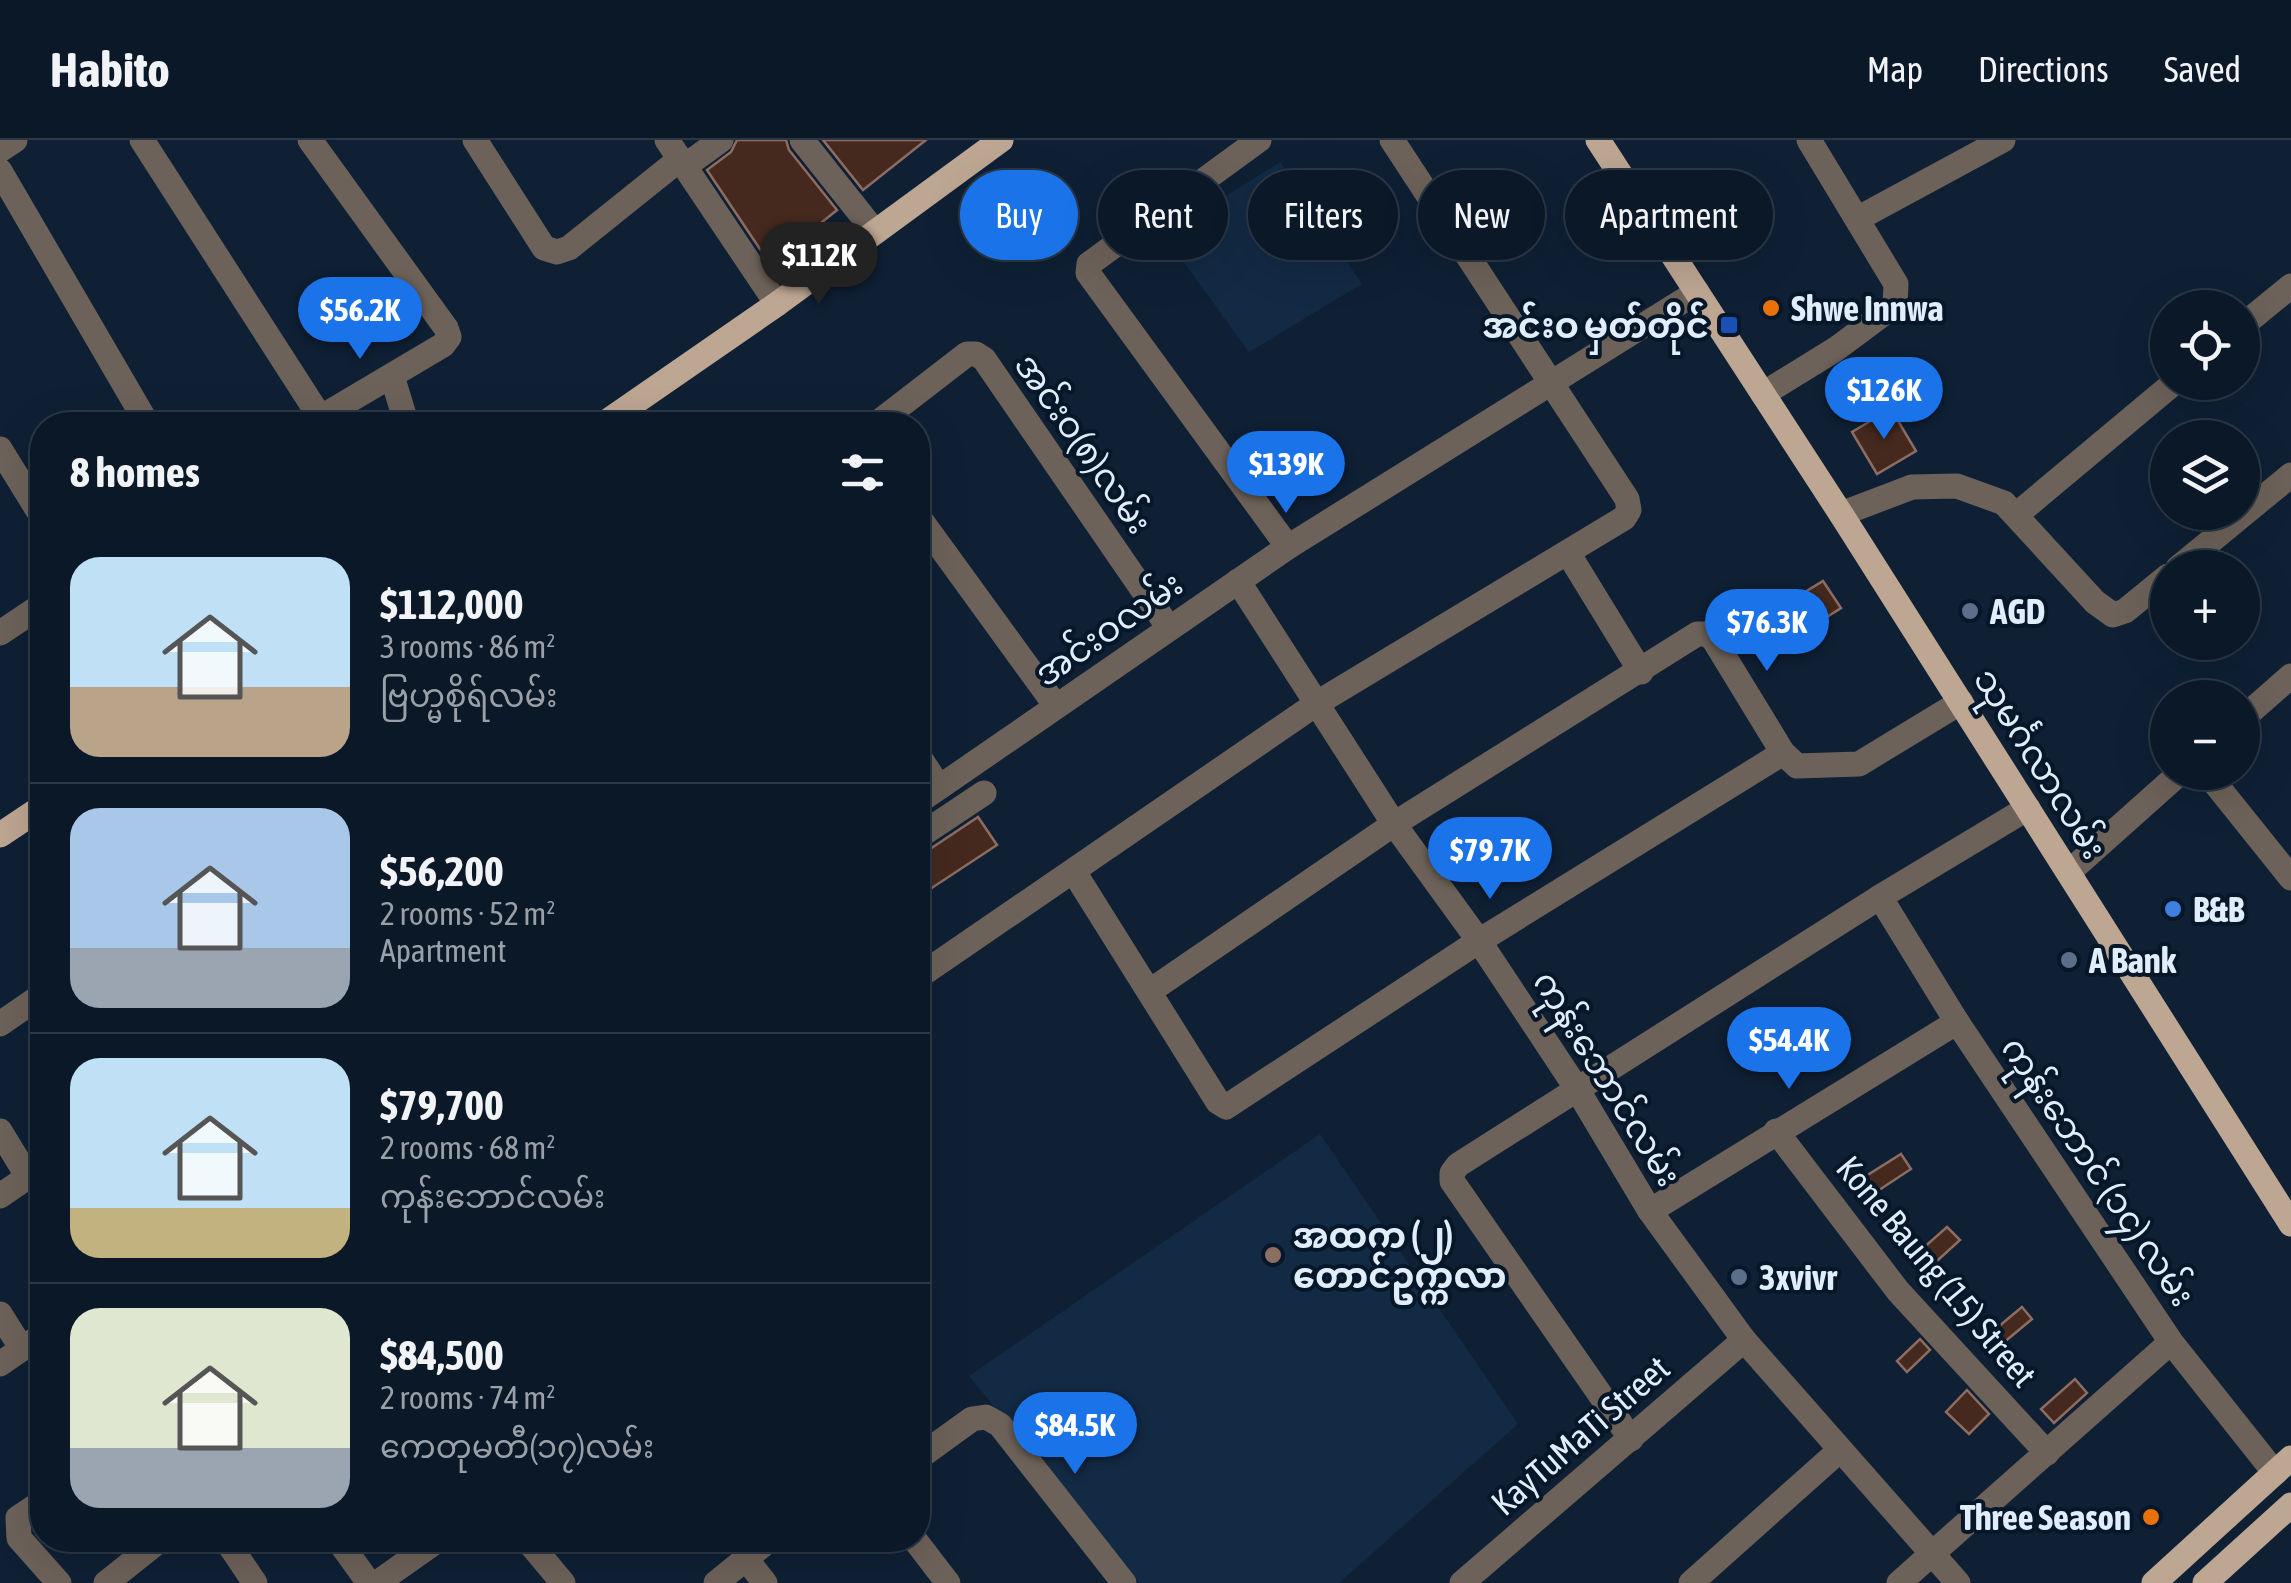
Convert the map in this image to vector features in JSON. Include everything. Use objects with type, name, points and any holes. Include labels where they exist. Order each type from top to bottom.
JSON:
[{"type":"main road","points":[[621,412],[778,304],[1001,140]]},
{"type":"main road","name":"သုမင်္ဂလာလမ်း","points":[[1598,140],[1842,514],[2290,1218]]},
{"type":"main road","points":[[0,835],[30,815]]},
{"type":"main road","points":[[2154,1583],[2283,1466]]},
{"type":"main road","points":[[2204,1583],[2291,1505]]},
{"type":"street","points":[[0,150],[15,140]]},
{"type":"street","points":[[142,140],[308,412]]},
{"type":"street","points":[[310,140],[446,328],[449,338],[330,412]]},
{"type":"street","points":[[474,140],[544,248],[557,252],[569,248],[677,155],[721,140]]},
{"type":"street","points":[[802,140],[875,232]]},
{"type":"street","points":[[1259,140],[1088,264],[1088,273],[1288,547]]},
{"type":"street","points":[[930,969],[1319,702],[1568,553],[1624,518],[1629,510],[1627,499],[1554,383],[1392,140]]},
{"type":"street","points":[[1763,394],[1836,349],[1896,305],[1896,284],[1810,140]]},
{"type":"street","points":[[1857,219],[2003,140]]},
{"type":"street","points":[[677,155],[778,304]]},
{"type":"street","points":[[0,171],[140,412]]},
{"type":"street","points":[[2260,311],[2291,286]]},
{"type":"street","name":"အင်းဝလမ်း","points":[[930,794],[1288,547],[1698,292]]},
{"type":"street","name":"အင်းဝ(၈)လမ်း","points":[[892,412],[967,354],[984,360],[1169,628]]},
{"type":"street","points":[[392,376],[403,412]]},
{"type":"street","points":[[2016,516],[2154,400]]},
{"type":"street","points":[[0,449],[30,498]]},
{"type":"street","points":[[2200,550],[2291,475]]},
{"type":"street","points":[[1842,514],[1912,487],[1958,486],[2004,503],[2095,602],[2113,615],[2125,611],[2150,591]]},
{"type":"street","points":[[930,533],[1056,706]]},
{"type":"street","points":[[1568,553],[1641,672]]},
{"type":"street","name":"ကုန်းဘောင်လမ်း","points":[[1238,580],[1394,824],[1479,941],[1577,1089],[1650,1211],[1744,1340],[1958,1583]]},
{"type":"street","points":[[0,633],[30,613]]},
{"type":"street","points":[[1150,991],[1394,824],[1698,634],[1707,634],[1714,640],[1783,752],[1797,766],[1859,764],[1961,702]]},
{"type":"street","points":[[2260,703],[2291,676]]},
{"type":"street","points":[[1074,872],[1218,1102],[1226,1107],[1479,941],[1783,752]]},
{"type":"street","points":[[930,773],[939,787]]},
{"type":"street","points":[[2069,872],[2162,790]]},
{"type":"street","points":[[2220,790],[2291,878]]},
{"type":"street","points":[[930,829],[984,794]]},
{"type":"street","points":[[1631,1439],[1452,1182],[1452,1173],[1458,1165],[1577,1089],[2028,808]]},
{"type":"street","name":"ကုန်းဘောင် (၁၄) လမ်း","points":[[1880,897],[1958,1022],[2171,1342],[2283,1466]]},
{"type":"street","points":[[0,1024],[30,1003]]},
{"type":"street","points":[[1650,1211],[1958,1022]]},
{"type":"street","points":[[0,1131],[30,1166]]},
{"type":"street","name":"Kone Baung (15) Street","points":[[1776,1131],[1898,1291],[2047,1453]]},
{"type":"street","points":[[0,1196],[30,1175]]},
{"type":"street","points":[[0,1314],[30,1340]]},
{"type":"street","name":"KayTuMaTi Street","points":[[1462,1583],[1744,1340]]},
{"type":"street","points":[[1900,1583],[2171,1342]]},
{"type":"street","points":[[0,1364],[30,1343]]},
{"type":"street","points":[[930,1449],[972,1418],[986,1417],[1000,1425],[1124,1583]]},
{"type":"street","points":[[1690,1583],[1840,1450]]},
{"type":"street","points":[[30,1510],[18,1518],[16,1528],[30,1550]]},
{"type":"street","points":[[32,1552],[59,1583]]},
{"type":"street","points":[[106,1583],[145,1552]]},
{"type":"street","points":[[234,1552],[254,1583]]},
{"type":"street","points":[[347,1552],[369,1583]]},
{"type":"street","points":[[377,1583],[421,1552]]},
{"type":"street","points":[[537,1552],[563,1583]]},
{"type":"street","points":[[716,1583],[754,1552]]},
{"type":"street","points":[[924,1552],[948,1583]]},
{"type":"street","points":[[746,1559],[764,1583]]},
{"type":"shaded area","points":[[1280,162],[1285,170],[1267,170]]},
{"type":"shaded area","points":[[1248,182],[1248,260],[1346,260],[1362,284],[1249,352],[1182,260],[1228,260],[1228,195]]},
{"type":"shaded area","name":"အထက (၂) တောင်ဥက္ကလာ","points":[[1320,1134],[1518,1424],[1339,1583],[1139,1583],[969,1376]]},
{"type":"building","points":[[737,140],[786,140],[789,150],[837,210],[770,264],[707,170],[731,152]]},
{"type":"building","points":[[823,140],[926,140],[863,190]]},
{"type":"building","points":[[1891,409],[1916,451],[1877,474],[1852,432]]},
{"type":"building","points":[[1823,581],[1841,608],[1801,633],[1784,605]]},
{"type":"building","points":[[978,817],[997,845],[930,889],[930,849]]},
{"type":"building","points":[[1901,1154],[1911,1169],[1873,1194],[1863,1178]]},
{"type":"building","points":[[1947,1227],[1960,1240],[1926,1271],[1913,1257]]},
{"type":"building","points":[[2022,1307],[2032,1319],[1996,1349],[1986,1337]]},
{"type":"building","points":[[1920,1339],[1930,1350],[1907,1372],[1897,1361]]},
{"type":"building","points":[[2075,1379],[2087,1393],[2054,1423],[2041,1409]]},
{"type":"building","points":[[1967,1390],[1989,1414],[1969,1434],[1946,1412]]},
{"type":"place","name":"Shwe Innwa","points":[[1771,308]]},
{"type":"place","name":"အင်းဝ မှတ်တိုင်","points":[[1729,325]]},
{"type":"place","name":"AGD","points":[[1970,611]]},
{"type":"place","name":"B&B","points":[[2173,909]]},
{"type":"place","name":"A Bank","points":[[2069,960]]},
{"type":"place","name":"အထက (၂) တောင်ဥက္ကလာ","points":[[1273,1255]]},
{"type":"place","name":"3xvivr","points":[[1739,1277]]},
{"type":"place","name":"Three Season","points":[[2151,1517]]}]
